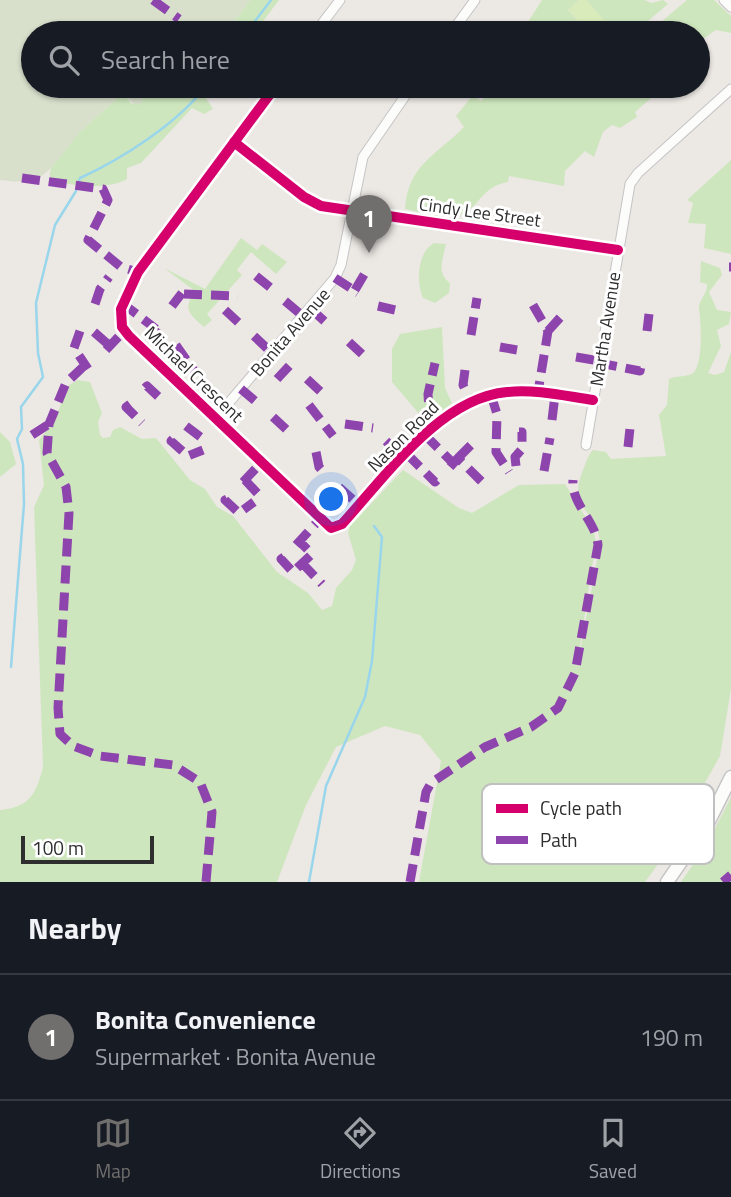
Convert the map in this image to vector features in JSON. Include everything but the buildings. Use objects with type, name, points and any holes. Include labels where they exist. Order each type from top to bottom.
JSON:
[{"type":"main road","points":[[714,811],[731,777]]},
{"type":"main road","points":[[667,882],[680,864]]},
{"type":"street","points":[[324,21],[340,0]]},
{"type":"street","points":[[460,21],[475,0]]},
{"type":"street","points":[[724,0],[731,7]]},
{"type":"street","name":"Martha Avenue","points":[[586,445],[632,181],[731,89]]},
{"type":"street","name":"Michael Crescent","points":[[267,98],[143,264],[126,296],[120,315],[124,331],[325,524],[333,528]]},
{"type":"street","name":"Bonita Avenue","points":[[215,419],[330,286],[341,265],[365,153],[404,98]]},
{"type":"street","name":"Cindy Lee Street","points":[[234,142],[311,202],[351,211],[618,250]]},
{"type":"street","name":"Nason Road","points":[[333,528],[342,524],[432,428],[471,401],[498,393],[519,391],[593,400]]},
{"type":"green space","points":[[0,0],[250,0],[234,21],[21,21],[21,98],[117,98],[82,130],[60,158],[41,176],[21,182],[0,180]]},
{"type":"green space","points":[[250,0],[279,0],[263,21],[234,21]]},
{"type":"green space","points":[[542,0],[579,0],[568,10],[578,21],[529,21]]},
{"type":"green space","points":[[579,0],[586,0],[605,21],[578,21],[568,10]]},
{"type":"green space","points":[[586,0],[645,0],[651,3],[663,0],[668,4],[648,21],[604,21]]},
{"type":"green space","points":[[687,0],[714,0],[731,16],[731,33],[716,30],[710,34],[710,21],[662,21]]},
{"type":"green space","points":[[117,98],[127,98],[132,104],[138,98],[206,98],[213,109],[204,114],[192,108],[141,163],[127,168],[127,179],[110,185],[88,186],[67,184],[50,178],[51,168],[66,146]]},
{"type":"green space","points":[[127,98],[144,98],[136,105]]},
{"type":"green space","points":[[471,98],[481,101],[484,98],[651,98],[635,112],[637,117],[620,128],[612,125],[603,132],[594,157],[585,151],[565,171],[564,186],[509,176],[508,182],[490,189],[463,214],[443,217],[405,209],[407,194],[418,171],[464,127],[456,116]]},
{"type":"green space","points":[[731,160],[731,254],[704,248],[706,224],[688,223],[693,203],[687,200]]},
{"type":"green space","points":[[241,238],[257,250],[262,244],[287,262],[276,274],[251,252],[237,270],[242,275],[207,314],[212,320],[204,327],[194,318],[188,307],[195,291],[164,268],[205,289]]},
{"type":"green space","points":[[434,243],[446,244],[442,270],[450,283],[449,293],[435,303],[423,298],[419,284],[421,260],[428,247]]},
{"type":"green space","points":[[701,261],[720,268],[722,275],[709,292],[717,310],[731,312],[729,324],[717,330],[721,346],[708,373],[715,375],[724,372],[731,352],[731,689],[720,756],[704,784],[482,784],[482,864],[658,864],[645,882],[419,882],[441,761],[420,735],[385,726],[336,747],[306,805],[277,882],[0,882],[0,810],[18,806],[30,798],[38,785],[43,767],[34,507],[44,485],[39,440],[53,423],[69,385],[78,380],[90,382],[102,413],[98,422],[103,438],[110,437],[113,430],[120,427],[142,439],[156,438],[190,480],[205,489],[217,507],[233,516],[277,572],[308,593],[322,610],[332,606],[336,588],[352,570],[356,560],[348,533],[350,526],[403,470],[459,508],[472,513],[519,485],[565,484],[593,529],[596,541],[576,672],[600,544],[594,523],[580,503],[578,494],[583,470],[593,450],[606,452],[611,459],[666,456],[659,415],[667,405],[669,379],[693,373],[698,365],[701,331],[699,306],[707,284],[700,282]]},
{"type":"green space","points":[[442,327],[445,388],[452,403],[427,423],[392,382],[392,349],[400,334]]},
{"type":"green space","points":[[0,432],[10,442],[16,464],[0,477]]},
{"type":"green space","points":[[731,797],[731,882],[681,882],[693,864],[714,864],[714,830]]},
{"type":"waterway","points":[[255,21],[271,0]]},
{"type":"waterway","points":[[11,667],[24,504],[23,464],[17,439],[22,429],[21,407],[43,377],[38,353],[36,303],[55,225],[76,191],[80,178],[148,139],[196,98]]},
{"type":"waterway","points":[[309,882],[326,786],[365,697],[372,661],[382,537],[374,526]]},
{"type":"marked path","points":[[153,0],[179,19]]},
{"type":"marked path","points":[[22,178],[103,189],[108,200],[88,240],[121,267],[138,272]]},
{"type":"marked path","points":[[355,290],[365,273]]},
{"type":"marked path","points":[[256,276],[272,289]]},
{"type":"marked path","points":[[95,304],[100,289],[109,277]]},
{"type":"marked path","points":[[335,278],[358,293]]},
{"type":"marked path","points":[[172,306],[182,293]]},
{"type":"marked path","points":[[184,294],[238,296]]},
{"type":"marked path","points":[[471,335],[477,298]]},
{"type":"marked path","points":[[285,301],[304,317]]},
{"type":"marked path","points":[[122,303],[156,329],[159,325]]},
{"type":"marked path","points":[[533,305],[548,331],[538,392]]},
{"type":"marked path","points":[[378,306],[395,310]]},
{"type":"marked path","points":[[311,309],[331,327]]},
{"type":"marked path","points":[[225,310],[240,324]]},
{"type":"marked path","points":[[548,331],[566,311]]},
{"type":"marked path","points":[[647,331],[649,314]]},
{"type":"marked path","points":[[80,331],[74,348],[88,369]]},
{"type":"marked path","points":[[106,350],[124,331]]},
{"type":"marked path","points":[[94,332],[110,346]]},
{"type":"marked path","points":[[254,336],[272,353]]},
{"type":"marked path","points":[[349,342],[362,354]]},
{"type":"marked path","points":[[176,345],[197,375]]},
{"type":"marked path","points":[[500,347],[517,350]]},
{"type":"marked path","points":[[576,357],[600,361]]},
{"type":"marked path","points":[[430,429],[428,394],[435,363]]},
{"type":"marked path","points":[[599,363],[640,371],[641,366]]},
{"type":"marked path","points":[[277,379],[291,364],[294,367]]},
{"type":"marked path","points":[[84,366],[66,383],[49,424],[47,453],[66,487],[69,513],[58,708],[60,734],[73,746],[100,756],[173,765],[200,782],[212,812],[206,882]]},
{"type":"marked path","points":[[465,370],[463,385],[471,401]]},
{"type":"marked path","points":[[307,379],[322,393]]},
{"type":"marked path","points":[[145,388],[147,386],[162,400]]},
{"type":"marked path","points":[[241,389],[260,405]]},
{"type":"marked path","points":[[491,395],[497,414],[496,452],[509,472]]},
{"type":"marked path","points":[[552,420],[555,395]]},
{"type":"marked path","points":[[130,404],[126,407],[142,423]]},
{"type":"marked path","points":[[309,405],[333,436]]},
{"type":"marked path","points":[[273,417],[288,431]]},
{"type":"marked path","points":[[32,435],[49,424]]},
{"type":"marked path","points":[[345,424],[373,428]]},
{"type":"marked path","points":[[186,426],[207,442]]},
{"type":"marked path","points":[[628,447],[630,428]]},
{"type":"marked path","points":[[516,466],[515,457],[522,449],[522,432],[519,432]]},
{"type":"marked path","points":[[425,435],[453,463]]},
{"type":"marked path","points":[[544,471],[550,438]]},
{"type":"marked path","points":[[173,439],[171,441],[188,456],[203,450]]},
{"type":"marked path","points":[[386,441],[403,458]]},
{"type":"marked path","points":[[458,458],[471,445]]},
{"type":"marked path","points":[[316,452],[319,467],[326,475]]},
{"type":"marked path","points":[[407,454],[435,482],[437,480]]},
{"type":"marked path","points":[[450,467],[458,458],[487,487]]},
{"type":"marked path","points":[[243,482],[261,463]]},
{"type":"marked path","points":[[245,480],[259,495]]},
{"type":"marked path","points":[[410,882],[426,792],[431,783],[485,747],[531,727],[558,708],[575,673],[598,545],[593,528],[576,497],[573,480]]},
{"type":"marked path","points":[[339,487],[359,505]]},
{"type":"marked path","points":[[227,499],[225,500],[239,513],[254,502]]},
{"type":"marked path","points":[[296,545],[320,519]]},
{"type":"marked path","points":[[284,557],[281,559],[293,572],[312,554],[299,541]]},
{"type":"marked path","points":[[302,563],[322,584]]},
{"type":"marked path","points":[[723,882],[731,875]]},
{"type":"cycle path","points":[[267,98],[138,272],[121,309],[122,327],[331,528],[342,524],[395,463],[437,424],[482,397],[518,391],[593,400]]},
{"type":"cycle path","points":[[234,142],[304,197],[321,206],[618,250]]},
{"type":"place","name":"Bonita Convenience","points":[[369,253]]}]
